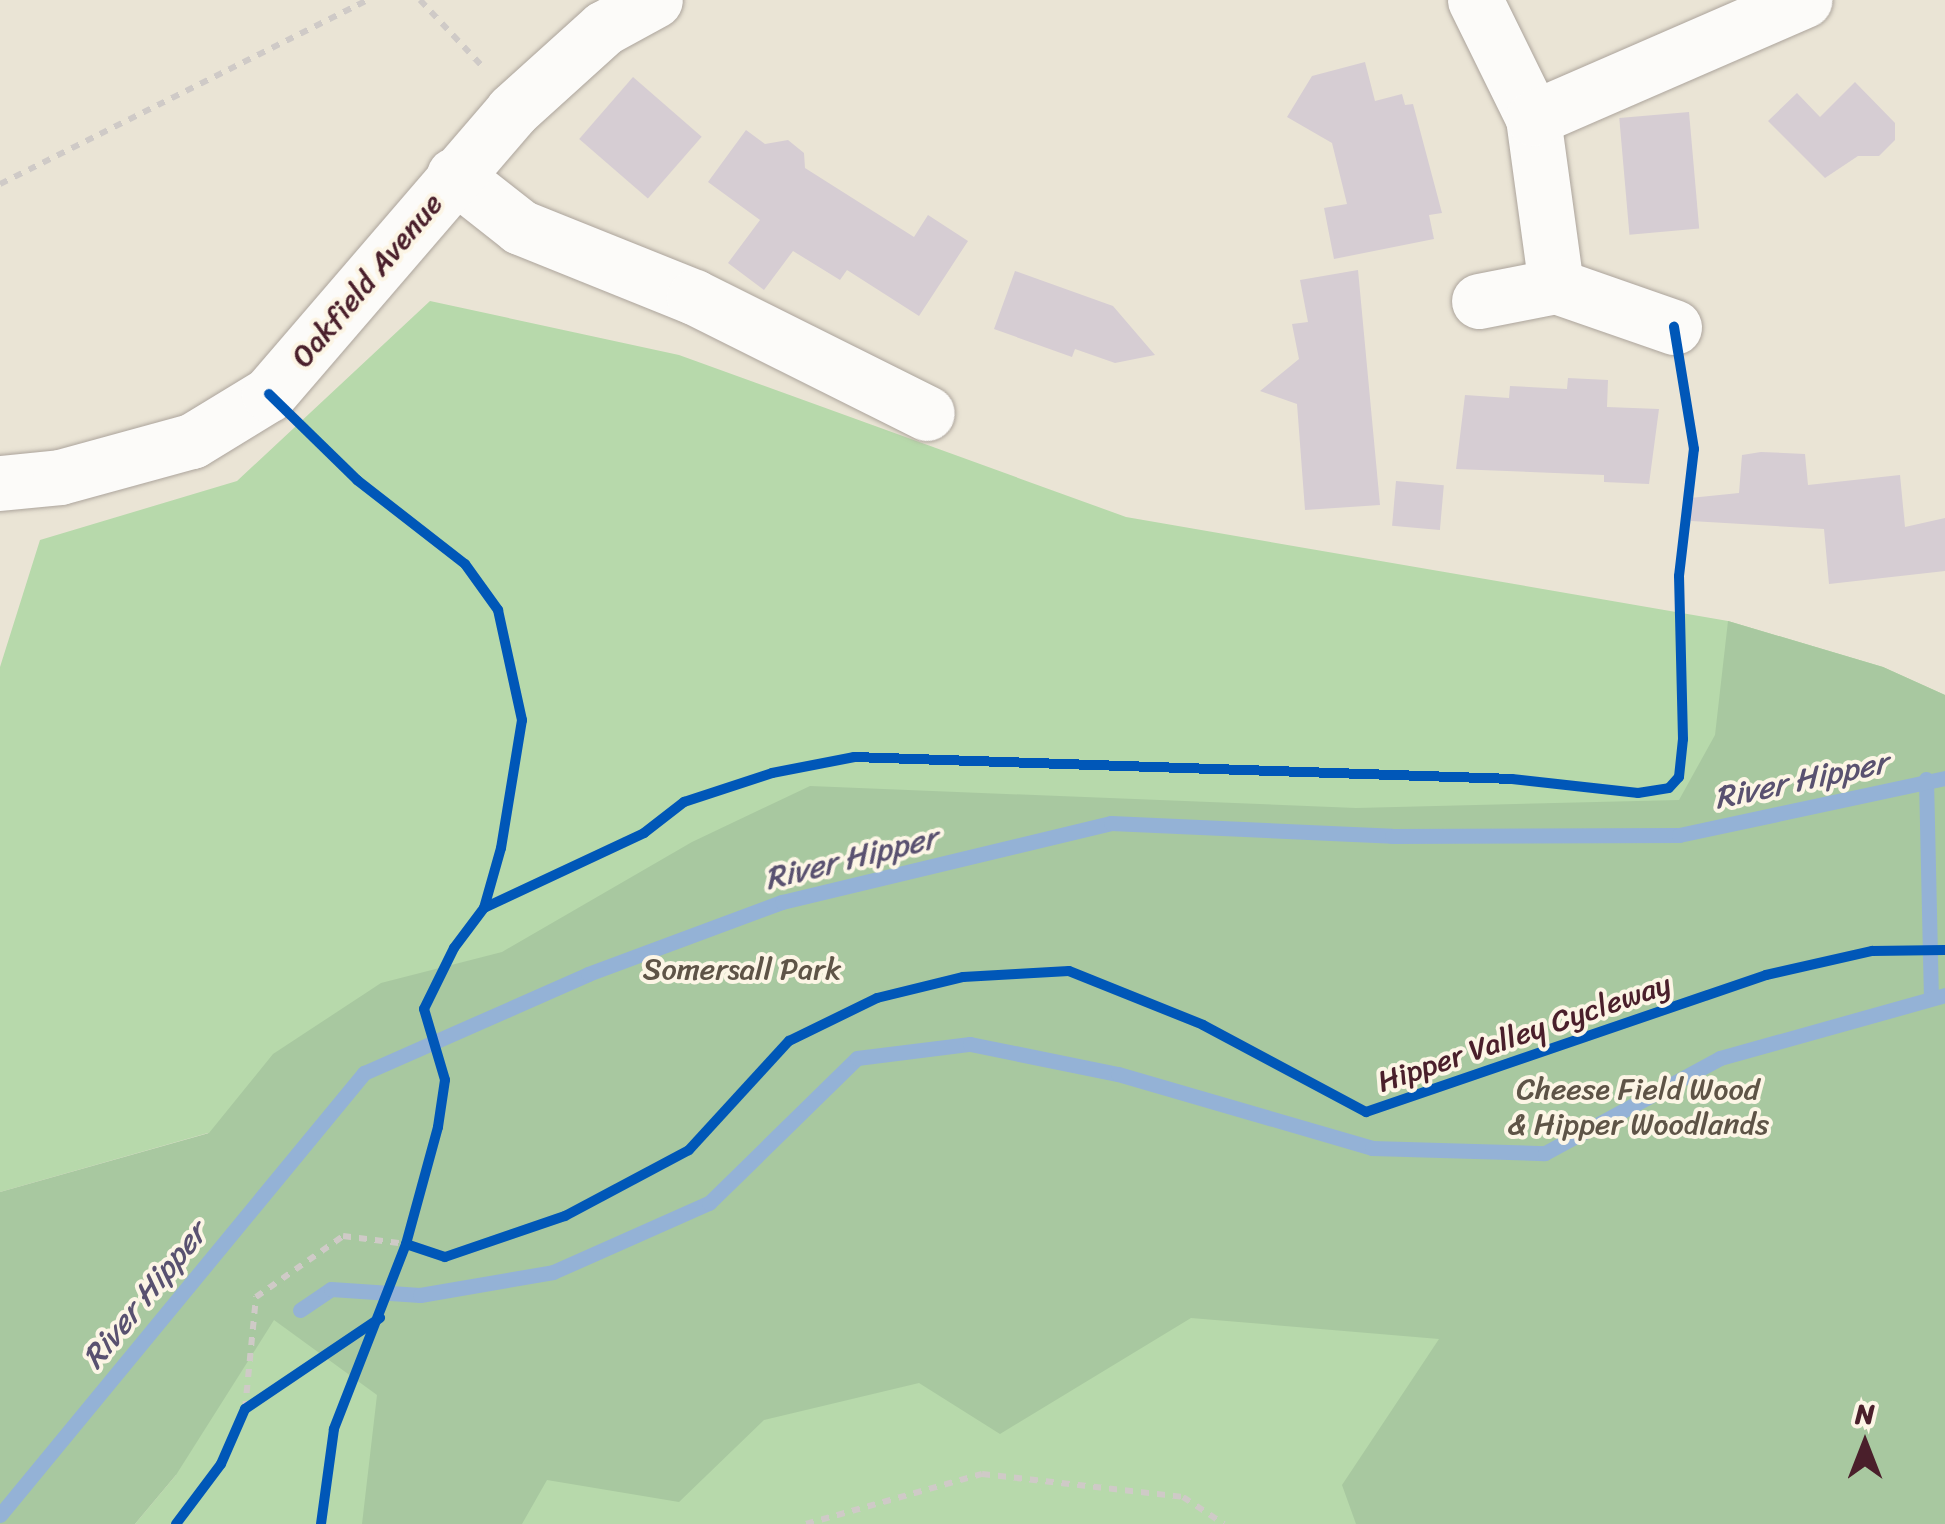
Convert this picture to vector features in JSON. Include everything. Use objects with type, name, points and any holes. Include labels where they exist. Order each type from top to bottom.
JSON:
[{"type":"street","name":"Oakfield Avenue","points":[[0,483],[60,477],[192,441],[269,394],[383,268],[454,175],[604,28],[655,0]]},
{"type":"street","points":[[1475,0],[1533,118],[1556,286]]},
{"type":"street","points":[[1533,118],[1804,0]]},
{"type":"street","name":"Oakfield Avenue","points":[[454,175],[520,226],[694,297],[928,413]]},
{"type":"street","points":[[1479,301],[1556,286],[1674,327]]},
{"type":"path","points":[[0,184],[368,0]]},
{"type":"path","points":[[420,0],[476,58]]},
{"type":"path","points":[[400,1262],[412,1225]]},
{"type":"path","points":[[239,1423],[245,1409],[256,1297],[343,1236],[419,1248]]},
{"type":"path","points":[[245,1409],[260,1398]]},
{"type":"path","points":[[806,1524],[982,1474],[1183,1497],[1224,1524]]},
{"type":"green space","name":"Somersall Park","points":[[430,301],[679,355],[1126,517],[1728,621],[1883,667],[1945,695],[1945,1524],[135,1524],[176,1475],[208,1133],[0,1192],[0,667],[40,540],[237,481]]},
{"type":"green space","name":"Cheese Field Wood & Hipper Woodlands","points":[[1728,621],[1883,667],[1945,695],[1945,1524],[1356,1524],[1342,1485],[1439,1339],[1191,1318],[1000,1434],[919,1383],[764,1420],[679,1502],[547,1480],[522,1524],[362,1524],[377,1395],[274,1320],[176,1475],[135,1524],[0,1524],[0,1192],[209,1133],[273,1054],[381,983],[502,952],[692,842],[810,786],[1356,808],[1679,800],[1715,735]]},
{"type":"building","points":[[1365,62],[1375,101],[1402,94],[1405,105],[1413,104],[1442,213],[1429,215],[1434,239],[1334,259],[1324,208],[1347,204],[1332,143],[1287,117],[1312,76]]},
{"type":"building","points":[[633,77],[702,137],[648,199],[579,139]]},
{"type":"building","points":[[1855,82],[1895,123],[1895,140],[1879,156],[1858,156],[1825,178],[1768,121],[1797,93],[1820,117]]},
{"type":"building","points":[[1689,112],[1699,229],[1629,235],[1619,118]]},
{"type":"building","points":[[746,130],[765,144],[788,140],[804,153],[805,168],[914,237],[928,215],[968,241],[919,316],[847,270],[840,280],[793,251],[764,290],[728,263],[760,220],[708,182]]},
{"type":"building","points":[[1358,270],[1380,505],[1305,510],[1297,404],[1260,391],[1299,359],[1292,324],[1308,322],[1300,280]]},
{"type":"building","points":[[1015,271],[1113,306],[1155,355],[1115,363],[1075,349],[1072,357],[994,329]]},
{"type":"building","points":[[1568,378],[1608,380],[1607,407],[1659,409],[1649,484],[1604,482],[1604,475],[1456,469],[1465,395],[1509,398],[1510,386],[1567,389]]},
{"type":"building","points":[[1805,454],[1808,485],[1900,475],[1905,527],[1945,518],[1945,571],[1829,584],[1824,529],[1691,521],[1690,498],[1739,493],[1742,455]]},
{"type":"building","points":[[1396,481],[1444,485],[1440,530],[1392,526]]},
{"type":"waterway","name":"River Hipper","points":[[0,1515],[364,1073],[588,974],[782,902],[1111,823],[1392,836],[1679,835],[1945,778]]},
{"type":"waterway","points":[[1926,779],[1931,997]]},
{"type":"waterway","points":[[300,1310],[331,1289],[420,1295],[553,1272],[709,1203],[857,1058],[970,1044],[1118,1074],[1372,1148],[1545,1153],[1720,1058],[1945,995]]},
{"type":"cycle path","points":[[484,908],[644,833],[684,802],[772,773],[854,757],[1512,779],[1638,793],[1669,788],[1679,777],[1683,739],[1679,576],[1694,449],[1674,327]]},
{"type":"cycle path","points":[[269,394],[357,480],[465,564],[498,610],[522,720],[501,848],[484,908],[454,948],[424,1009],[445,1080],[438,1127],[406,1244],[334,1429],[321,1524]]},
{"type":"cycle path","name":"Hipper Valley Cycleway","points":[[406,1244],[445,1257],[565,1216],[689,1150],[789,1041],[877,998],[963,977],[1069,971],[1203,1025],[1366,1112],[1766,975],[1872,951],[1945,950]]},
{"type":"cycle path","points":[[176,1524],[221,1464],[245,1409],[380,1318]]}]
